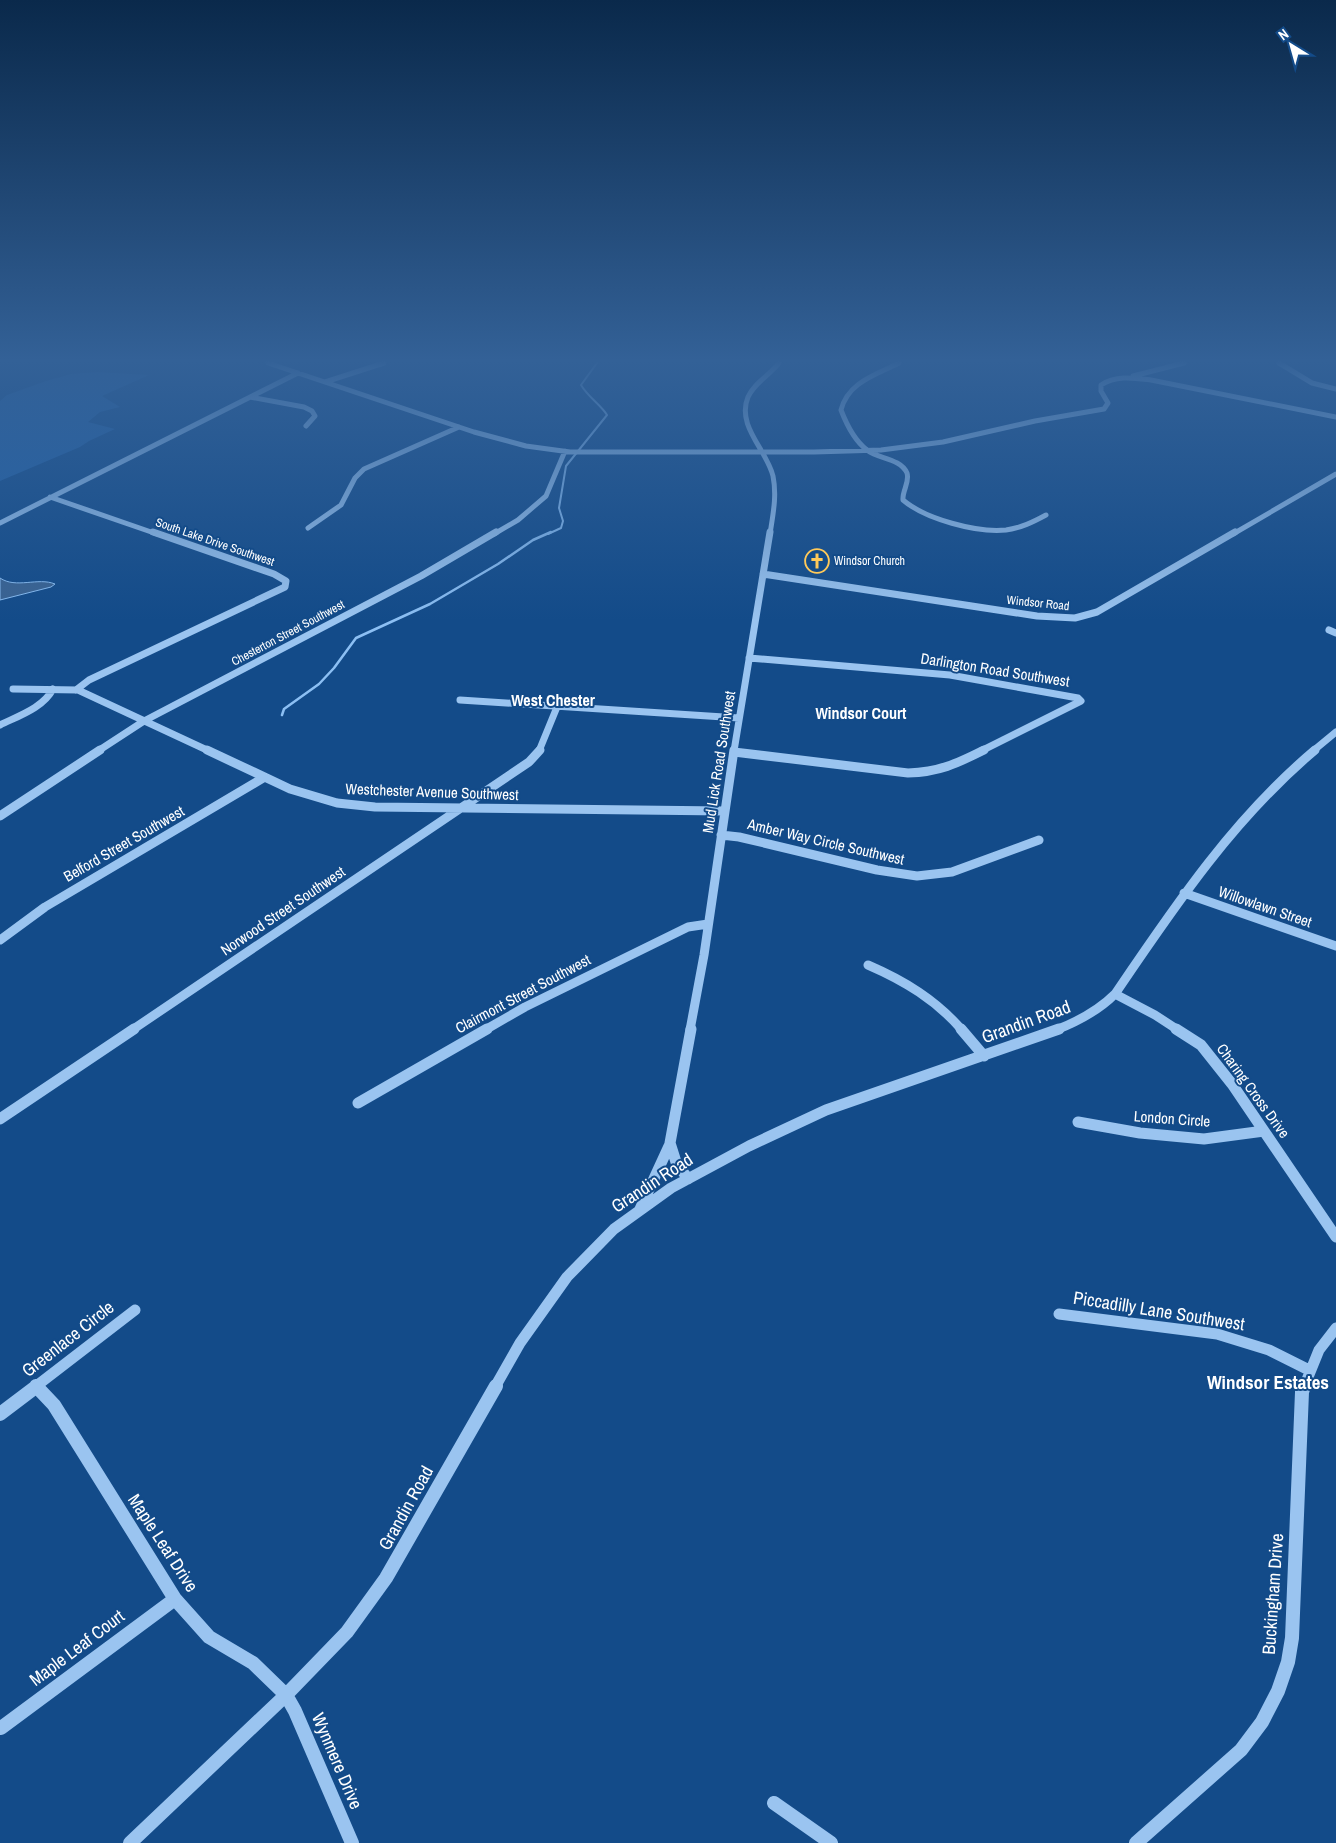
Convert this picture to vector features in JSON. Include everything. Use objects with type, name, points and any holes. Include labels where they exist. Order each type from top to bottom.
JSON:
[{"type":"street","points":[[0,524],[146,449]]},
{"type":"street","points":[[308,528],[342,504],[353,478],[364,469],[409,449]]},
{"type":"street","points":[[546,449],[565,452],[763,452],[869,451],[888,449]]},
{"type":"street","name":"Mud Lick Road Southwest","points":[[688,1179],[675,1162],[671,1153],[670,1143],[708,924],[724,811],[776,492],[771,468],[761,449]]},
{"type":"street","points":[[869,451],[902,467],[907,478],[902,494],[903,500],[913,508],[930,515],[972,528],[997,531],[1028,525],[1046,515]]},
{"type":"street","name":"Chesterton Street Southwest","points":[[0,816],[144,721],[421,576],[518,520],[546,496],[565,452]]},
{"type":"street","name":"Windsor Road","points":[[763,574],[1037,616],[1075,618],[1097,612],[1336,474]]},
{"type":"street","name":"South Lake Drive Southwest","points":[[50,497],[274,574],[286,582],[281,589],[89,680],[76,690]]},
{"type":"street","name":"Darlington Road Southwest","points":[[734,752],[908,774],[931,772],[965,760],[1081,701],[1078,698],[1049,692],[950,675],[749,658]]},
{"type":"street","name":"Westchester Avenue Southwest","points":[[13,689],[76,690],[298,792],[337,803],[375,807],[724,811]]},
{"type":"street","points":[[0,725],[43,702],[51,695],[53,690]]},
{"type":"street","points":[[460,700],[739,718]]},
{"type":"street","name":"Norwood Street Southwest","points":[[0,1119],[461,808],[536,755],[547,736],[557,707]]},
{"type":"street","name":"Grandin Road","points":[[130,1843],[286,1695],[347,1632],[381,1586],[492,1390],[533,1323],[567,1277],[614,1228],[688,1179],[780,1130],[826,1110],[984,1056],[1081,1020],[1104,1005],[1115,994],[1184,893],[1217,850],[1269,792],[1336,732]]},
{"type":"street","name":"Belford Street Southwest","points":[[0,940],[45,907],[266,777]]},
{"type":"street","name":"Amber Way Circle Southwest","points":[[721,834],[877,870],[917,876],[952,872],[1039,840]]},
{"type":"street","name":"Willowlawn Street","points":[[1184,893],[1336,946]]},
{"type":"street","name":"Clairmont Street Southwest","points":[[358,1103],[532,1003],[688,927],[708,924]]},
{"type":"street","points":[[868,965],[907,982],[937,1003],[953,1018],[984,1056]]},
{"type":"street","name":"Charing Cross Drive","points":[[1115,994],[1156,1015],[1200,1045],[1232,1084],[1336,1238]]},
{"type":"street","name":"London Circle","points":[[1078,1122],[1140,1133],[1204,1139],[1264,1131]]},
{"type":"street","points":[[640,1209],[670,1143]]},
{"type":"street","name":"Greenlace Circle","points":[[0,1414],[135,1310]]},
{"type":"street","name":"Piccadilly Lane Southwest","points":[[1059,1314],[1217,1334],[1269,1350],[1308,1370]]},
{"type":"street","name":"Buckingham Drive","points":[[1136,1843],[1241,1750],[1262,1722],[1278,1691],[1288,1662],[1292,1638],[1302,1392],[1308,1370],[1317,1352],[1336,1328]]},
{"type":"street","name":"Maple Leaf Drive","points":[[36,1386],[54,1405],[175,1599],[209,1637],[253,1663],[286,1695]]},
{"type":"street","name":"Maple Leaf Court","points":[[2,1728],[175,1599]]},
{"type":"street","name":"Wynmere Drive","points":[[286,1695],[295,1711],[352,1843]]},
{"type":"street","points":[[774,1803],[831,1843]]},
{"type":"shaded area","points":[[0,449],[75,449],[0,481]]},
{"type":"shaded area","points":[[0,578],[13,583],[48,582],[55,584],[51,587],[0,600]]},
{"type":"waterway","points":[[548,534],[561,528],[563,521],[559,508],[566,466],[580,449]]},
{"type":"waterway","points":[[282,715],[284,709],[319,684],[334,668],[356,638],[430,604],[498,564],[533,540],[551,532]]},
{"type":"place","name":"Windsor Church","points":[[817,561]]},
{"type":"district","name":"West Chester","points":[[553,700]]},
{"type":"district","name":"Windsor Court","points":[[861,713]]},
{"type":"district","name":"Windsor Estates","points":[[1268,1382]]}]
